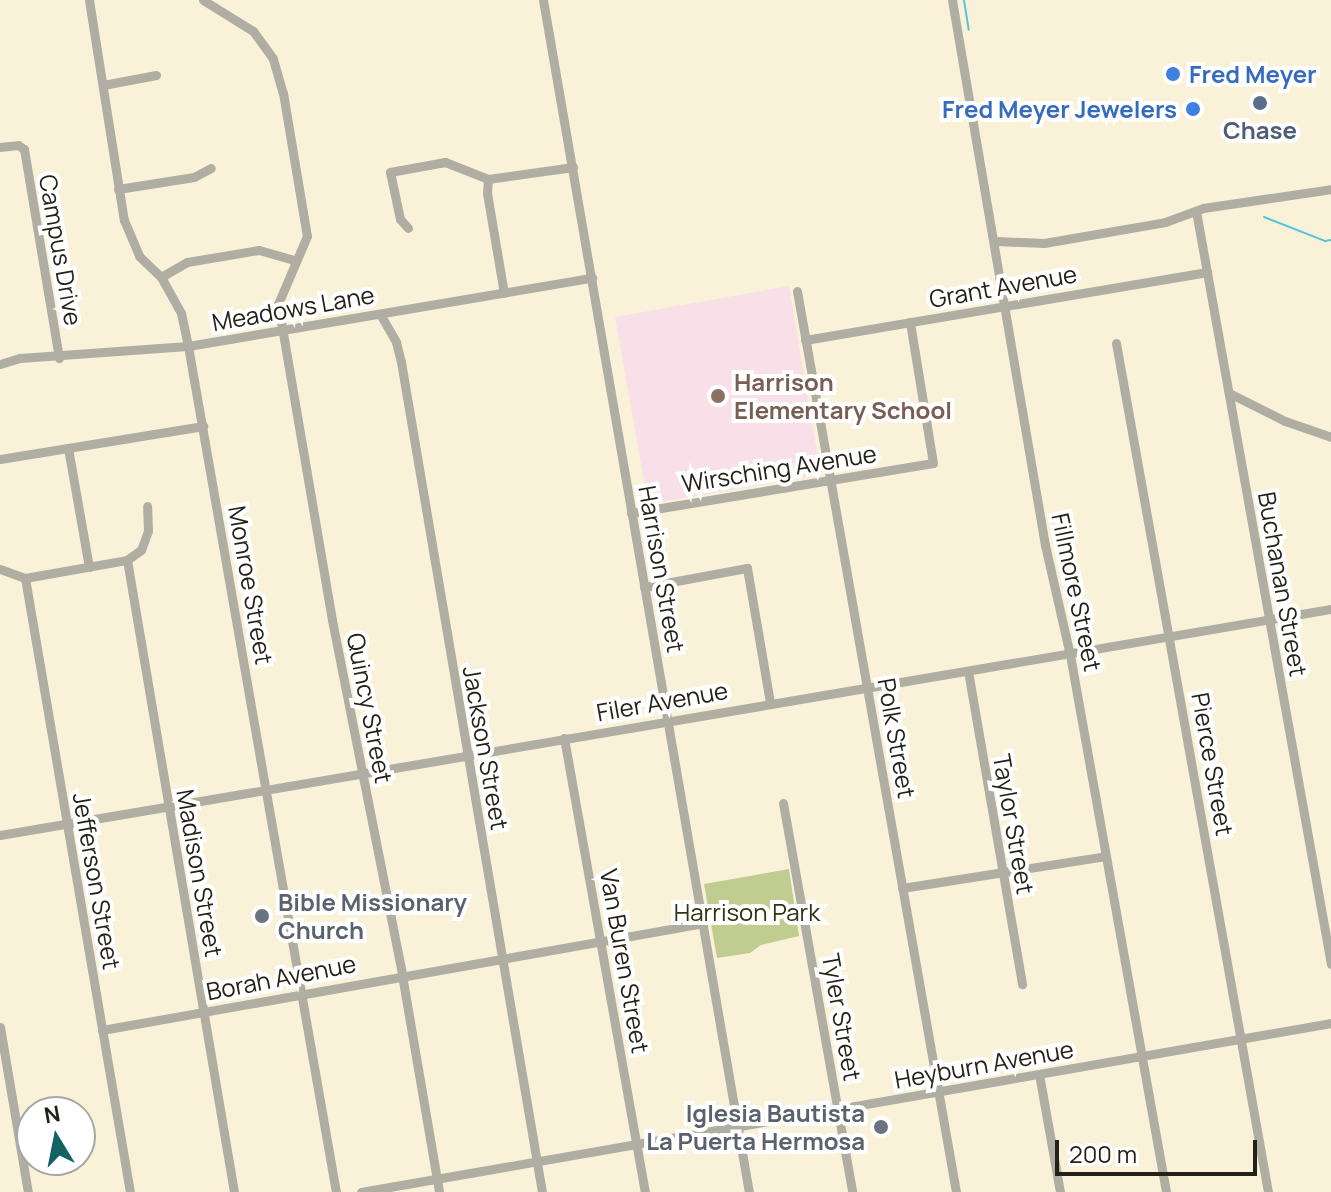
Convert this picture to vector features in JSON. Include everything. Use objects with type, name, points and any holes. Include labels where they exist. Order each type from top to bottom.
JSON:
[{"type":"street","name":"Monroe Street","points":[[89,0],[124,220],[139,256],[161,277],[181,313],[188,346],[336,1192]]},
{"type":"street","name":"Quincy Street","points":[[203,0],[253,31],[273,59],[283,93],[312,237],[294,260],[278,304],[439,1192]]},
{"type":"street","name":"Harrison Street","points":[[543,0],[749,1192]]},
{"type":"street","name":"Fillmore Street","points":[[952,0],[996,241],[1045,545],[1070,655],[1166,1192]]},
{"type":"street","points":[[103,85],[156,75]]},
{"type":"street","name":"Campus Drive","points":[[0,147],[18,145],[24,149],[59,358]]},
{"type":"street","points":[[408,228],[400,219],[390,172],[445,162],[488,179],[573,167]]},
{"type":"street","points":[[118,189],[194,177],[211,168]]},
{"type":"street","points":[[488,179],[487,193],[504,293]]},
{"type":"street","points":[[996,241],[1044,243],[1165,222],[1196,211],[1331,189]]},
{"type":"street","name":"Buchanan Street","points":[[1196,211],[1331,964]]},
{"type":"street","points":[[161,277],[187,262],[259,250],[294,260]]},
{"type":"street","points":[[129,263],[139,256]]},
{"type":"street","name":"Grant Avenue","points":[[805,340],[1207,272]]},
{"type":"street","name":"Meadows Lane","points":[[0,364],[20,358],[59,358],[188,346],[592,278]]},
{"type":"street","name":"Polk Street","points":[[797,291],[956,1192]]},
{"type":"street","name":"Jackson Street","points":[[380,314],[396,342],[401,362],[542,1192]]},
{"type":"street","name":"Wirsching Avenue","points":[[631,513],[933,463],[910,322]]},
{"type":"street","name":"Pierce Street","points":[[1116,343],[1268,1192]]},
{"type":"street","points":[[1229,393],[1285,421],[1331,437]]},
{"type":"street","points":[[0,459],[203,426]]},
{"type":"street","points":[[68,448],[89,567]]},
{"type":"street","points":[[0,569],[25,578],[127,560],[141,550],[148,531],[147,506]]},
{"type":"street","name":"Madison Street","points":[[127,560],[234,1192]]},
{"type":"street","points":[[644,587],[747,568],[770,703]]},
{"type":"street","name":"Jefferson Street","points":[[25,578],[130,1192]]},
{"type":"street","name":"Filer Avenue","points":[[0,835],[1331,609]]},
{"type":"street","name":"Taylor Street","points":[[968,671],[1022,984]]},
{"type":"street","name":"Van Buren Street","points":[[564,738],[645,1192]]},
{"type":"street","name":"Tyler Street","points":[[783,803],[852,1192]]},
{"type":"street","points":[[902,888],[1106,856]]},
{"type":"street","name":"Borah Avenue","points":[[102,1030],[704,923]]},
{"type":"street","name":"Heyburn Avenue","points":[[361,1192],[1331,1023]]},
{"type":"street","points":[[0,1027],[28,1192]]},
{"type":"street","points":[[1039,1074],[1060,1192]]},
{"type":"shaded area","name":"Harrison Elementary School","points":[[789,286],[821,475],[648,504],[615,317]]},
{"type":"green space","name":"Harrison Park","points":[[789,869],[799,936],[761,945],[750,953],[717,958],[704,884]]},
{"type":"waterway","points":[[964,0],[969,30]]},
{"type":"waterway","points":[[1264,217],[1325,241],[1331,240]]},
{"type":"place","name":"Fred Meyer","points":[[1173,74]]},
{"type":"place","name":"Chase","points":[[1260,103]]},
{"type":"place","name":"Fred Meyer Jewelers","points":[[1193,109]]},
{"type":"place","name":"Harrison Elementary School","points":[[718,396]]},
{"type":"place","name":"Bible Missionary Church","points":[[262,916]]},
{"type":"place","name":"Iglesia Bautista La Puerta Hermosa","points":[[881,1127]]}]
